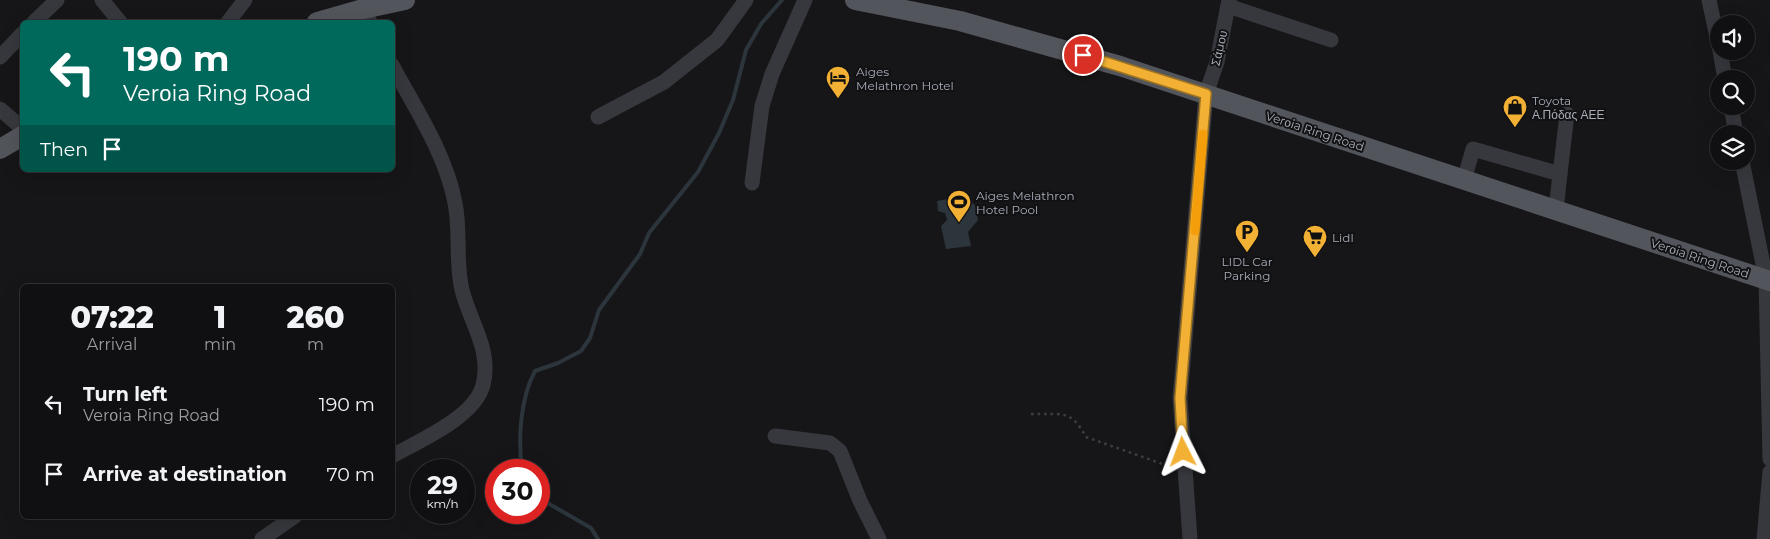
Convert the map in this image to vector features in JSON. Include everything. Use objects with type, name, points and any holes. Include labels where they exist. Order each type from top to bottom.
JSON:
[{"type":"main road","points":[[333,20],[367,16],[405,0]]},
{"type":"main road","name":"Verοia Ring Road","points":[[855,0],[907,9],[1028,39],[1120,66],[1768,280]]},
{"type":"main road","points":[[0,149],[20,137]]},
{"type":"street","points":[[36,20],[57,0]]},
{"type":"street","points":[[102,0],[118,20]]},
{"type":"street","points":[[230,20],[245,0]]},
{"type":"street","points":[[598,117],[664,82],[716,40],[746,0]]},
{"type":"street","points":[[752,182],[762,106],[772,74],[805,0]]},
{"type":"street","points":[[1709,0],[1712,15]]},
{"type":"street","points":[[1228,3],[1331,40]]},
{"type":"street","name":"Σάμου","points":[[1190,539],[1180,398],[1206,94],[1217,62],[1228,3]]},
{"type":"street","points":[[0,57],[20,36]]},
{"type":"street","points":[[395,71],[445,169],[456,204],[458,276],[467,311],[483,346],[485,365],[483,386],[468,410],[395,454]]},
{"type":"street","points":[[0,109],[20,126]]},
{"type":"street","points":[[1556,210],[1567,114]]},
{"type":"street","points":[[1464,180],[1473,149],[1560,174]]},
{"type":"street","points":[[1744,170],[1768,280],[1770,459]]},
{"type":"street","points":[[775,436],[830,443],[840,451],[860,501],[879,539]]},
{"type":"street","points":[[1764,539],[1770,472]]},
{"type":"street","points":[[262,539],[291,519]]},
{"type":"path","points":[[1031,414],[1068,416],[1076,421],[1086,437],[1184,470]]},
{"type":"shaded area","name":"Aiges Melathron Hotel Pool","points":[[962,196],[975,205],[978,220],[968,232],[971,246],[946,249],[941,226],[947,220],[945,213],[938,211],[937,201]]},
{"type":"waterway","points":[[521,459],[520,432],[523,406],[535,371],[558,363],[581,351],[590,338],[599,310],[640,254],[649,233],[698,172],[719,133],[733,100],[746,50],[761,24],[782,0]]},
{"type":"waterway","points":[[550,504],[591,528],[598,539]]},
{"type":"slow traffic","points":[[1195,231],[1203,134]]},
{"type":"place","name":"Aiges Melathron Hotel","points":[[838,99]]},
{"type":"place","name":"Toyota Α.Πόδας ΑΕΕ","points":[[1515,128]]},
{"type":"place","name":"Aiges Melathron Hotel Pool","points":[[959,223]]},
{"type":"place","name":"LIDL Car Parking","points":[[1247,253]]},
{"type":"place","name":"Lidl","points":[[1315,258]]},
{"type":"route","points":[[1083,55],[1206,94],[1198,208],[1180,398],[1183,452]]}]
